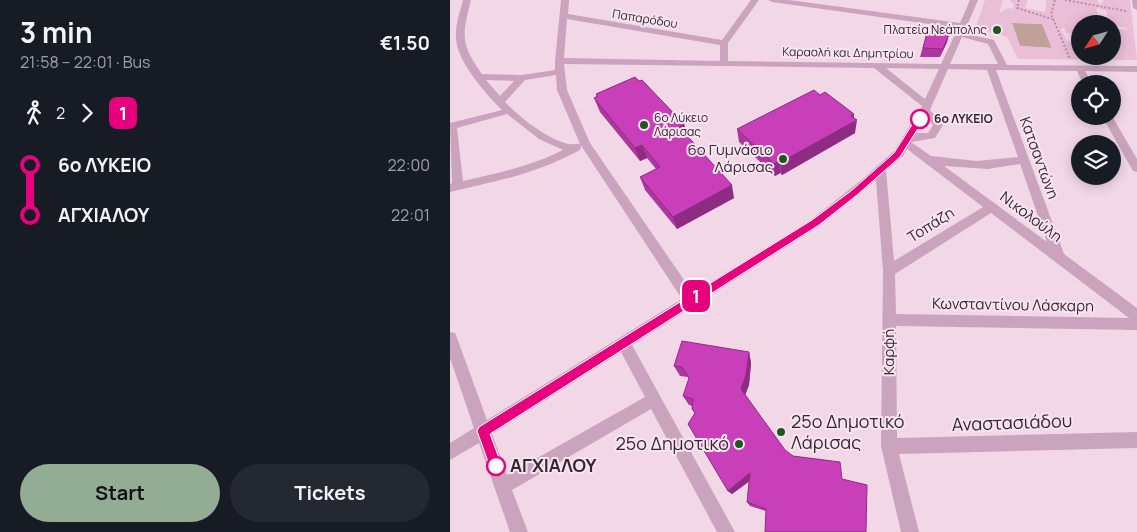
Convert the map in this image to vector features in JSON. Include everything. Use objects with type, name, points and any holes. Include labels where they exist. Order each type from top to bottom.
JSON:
[{"type":"street","points":[[467,0],[460,27],[460,40],[465,56],[479,78],[508,112],[545,137],[572,149]]},
{"type":"street","points":[[565,0],[559,66],[562,90],[585,144],[690,300]]},
{"type":"street","points":[[724,63],[724,43],[754,0]]},
{"type":"street","points":[[772,0],[961,30],[992,42],[1004,68]]},
{"type":"street","points":[[450,452],[690,300],[816,223],[881,170],[897,155],[908,140],[926,108],[974,0]]},
{"type":"street","points":[[1134,10],[1136,0]]},
{"type":"street","name":"Παπαρόδου","points":[[563,16],[724,43]]},
{"type":"street","name":"Καραολή και Δημητρίου","points":[[479,78],[522,78],[559,66],[724,63],[944,68],[1137,69]]},
{"type":"street","points":[[876,66],[926,108],[938,125],[931,136],[908,140]]},
{"type":"street","name":"Κατσαντώνη","points":[[991,68],[1059,258]]},
{"type":"street","points":[[1077,69],[1081,75]]},
{"type":"street","points":[[499,102],[522,78]]},
{"type":"street","points":[[508,112],[451,127],[454,188],[518,173],[585,144]]},
{"type":"street","points":[[1112,125],[1137,168]]},
{"type":"street","name":"Νικολούλη","points":[[908,140],[928,159],[990,207],[1137,316]]},
{"type":"street","points":[[928,159],[982,166],[1006,164],[1024,159]]},
{"type":"street","name":"Καρφή","points":[[881,170],[889,271],[889,446],[910,532]]},
{"type":"street","name":"Τοπάζη","points":[[889,271],[990,207]]},
{"type":"street","name":"Κωνσταντίνου Λάσκαρη","points":[[889,320],[1137,324]]},
{"type":"street","points":[[450,338],[519,532]]},
{"type":"street","points":[[623,342],[726,532]]},
{"type":"street","points":[[502,486],[655,399]]},
{"type":"street","name":"Αναστασιάδου","points":[[889,446],[1137,440]]},
{"type":"path","points":[[1019,0],[1017,8],[1053,19]]},
{"type":"path","points":[[1054,0],[1051,14],[1077,69]]},
{"type":"path","points":[[1065,0],[1134,10]]},
{"type":"shaded area","name":"Πλατεία Νεάπολης","points":[[985,0],[1003,0],[999,13],[1008,8],[1013,9],[1014,4],[1009,0],[1028,0],[1025,8],[1045,12],[1046,0],[1098,0],[1098,3],[1102,4],[1103,0],[1130,0],[1137,60],[1121,60],[1121,29],[1127,30],[1127,28],[1121,27],[1121,15],[1107,15],[1107,11],[1097,8],[1098,15],[1071,15],[1071,33],[1066,33],[1064,28],[1061,29],[1067,41],[1071,42],[1071,59],[1018,59],[1007,37],[975,29]],"holes":[[[1012,23],[1042,24],[1052,48],[1020,46]]]},
{"type":"shaded area","points":[[1018,10],[1046,19],[1042,23],[1020,23],[1042,24],[1052,48],[1020,46],[1012,23],[1017,20]]},
{"type":"building","points":[[928,29],[949,34],[943,49],[923,48]]},
{"type":"building","points":[[635,77],[639,81],[642,80],[684,124],[679,127],[732,185],[673,217],[640,177],[660,167],[642,145],[635,148],[594,98],[598,96],[596,94]]},
{"type":"building","points":[[814,90],[820,95],[825,92],[854,114],[851,116],[857,120],[781,162],[774,164],[737,129]]},
{"type":"building","name":"25ο Δημοτικό","points":[[682,341],[749,352],[746,375],[741,389],[785,450],[793,456],[840,462],[842,479],[867,485],[866,532],[765,532],[766,509],[747,502],[750,473],[728,491],[688,424],[695,413],[692,409],[693,399],[683,396],[689,378],[682,367],[674,366]]},
{"type":"bus line","name":"1","points":[[496,466],[483,431],[816,223],[897,155],[920,119]]},
{"type":"place","name":"Πλατεία Νεάπολης","points":[[997,30]]},
{"type":"place","name":"6o ΛΥΚΕΙΟ","points":[[920,119]]},
{"type":"place","name":"6ο Λύκειο Λάρισας","points":[[644,125]]},
{"type":"place","name":"6ο Γυμνάσιο Λάρισας","points":[[783,159]]},
{"type":"place","name":"25ο Δημοτικό Λάρισας","points":[[781,432]]},
{"type":"place","name":"25ο Δημοτικό","points":[[739,444]]},
{"type":"place","name":"ΑΓΧΙΑΛΟΥ","points":[[496,466]]}]
